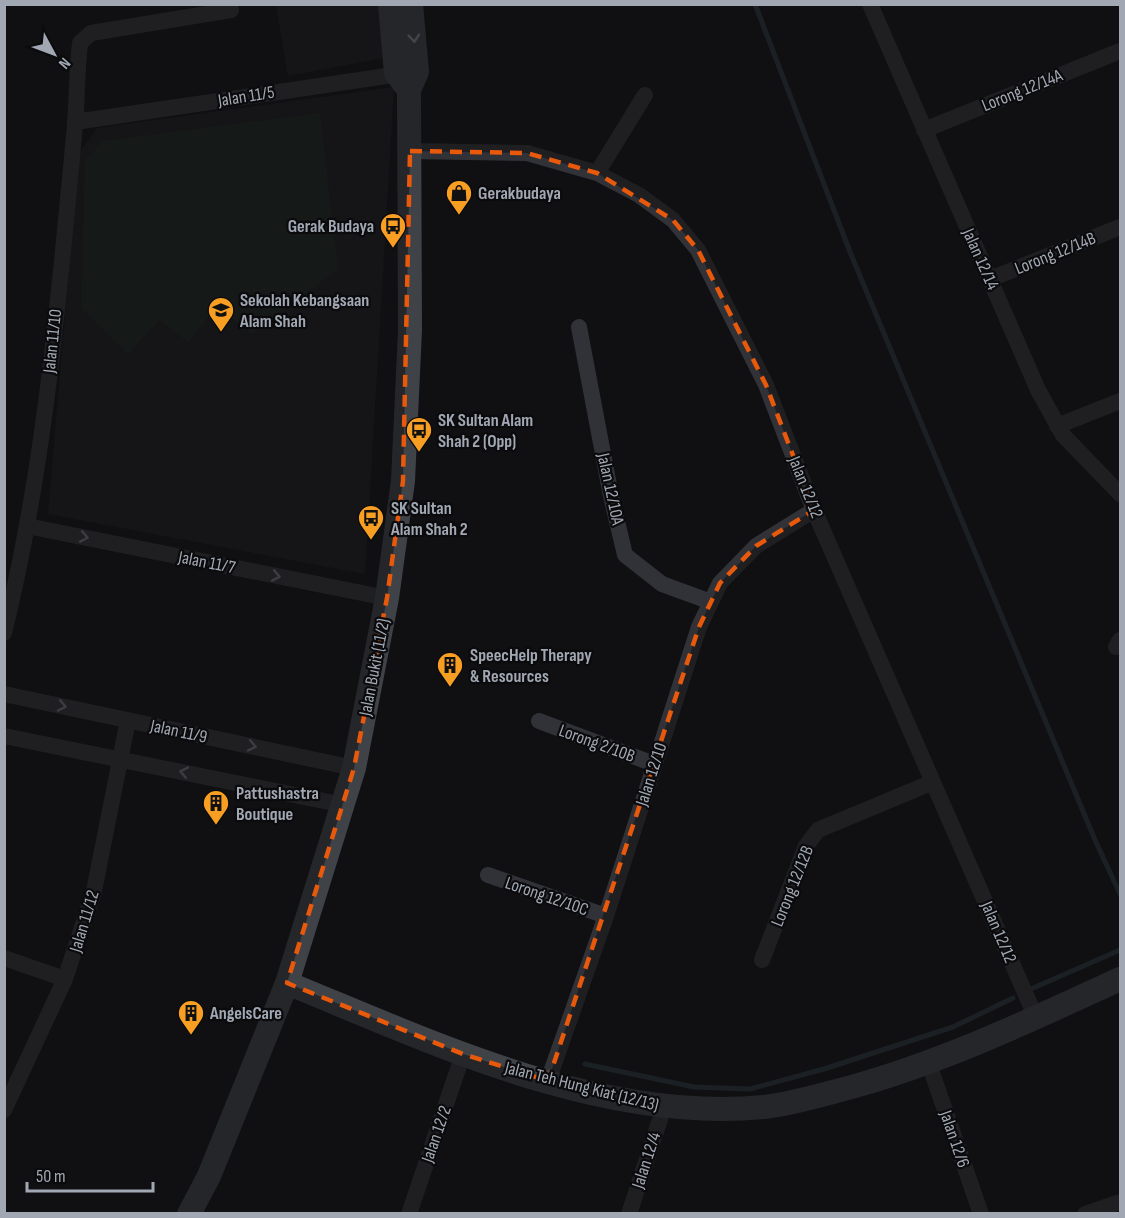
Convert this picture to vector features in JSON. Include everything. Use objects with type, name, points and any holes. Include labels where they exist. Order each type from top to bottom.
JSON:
[{"type":"street","name":"Jalan Bukit (11/2)","points":[[390,4],[407,79]]},
{"type":"street","name":"Jalan Bukit (11/2)","points":[[189,1214],[209,1176],[287,983],[354,768],[387,598],[404,481],[410,330],[410,151],[407,79],[411,4]]},
{"type":"street","name":"Jalan 12/14","points":[[870,4],[1038,390],[1057,426],[1071,444],[1120,494]]},
{"type":"street","name":"Jalan 11/10","points":[[4,633],[27,526],[42,431],[75,122],[80,46],[84,37],[91,33],[231,10]]},
{"type":"street","name":"Lorong 12/14A","points":[[924,130],[1120,51]]},
{"type":"street","name":"Jalan 11/5","points":[[75,122],[407,79]]},
{"type":"street","points":[[597,173],[645,95]]},
{"type":"street","name":"Jalan 12/12","points":[[410,151],[527,153],[597,173],[639,195],[674,220],[698,250],[766,385],[814,510],[1036,1018]]},
{"type":"street","name":"Lorong 12/14B","points":[[990,279],[1120,227]]},
{"type":"street","name":"Jalan 12/10A","points":[[579,327],[611,496],[626,555],[662,584],[711,602]]},
{"type":"street","points":[[1057,426],[1120,401]]},
{"type":"street","name":"Jalan 12/10","points":[[548,1081],[606,916],[699,627],[720,583],[756,546],[814,510]]},
{"type":"street","name":"Jalan 11/7","points":[[27,526],[387,598]]},
{"type":"street","name":"Jalan 11/9","points":[[4,694],[354,768]]},
{"type":"street","name":"Jalan 11/12","points":[[4,1110],[66,979],[94,891],[128,720]]},
{"type":"street","name":"Lorong 2/10B","points":[[539,721],[654,764]]},
{"type":"street","points":[[4,736],[344,805]]},
{"type":"street","name":"Lorong 12/12B","points":[[762,960],[806,846],[818,830],[933,782]]},
{"type":"street","name":"Lorong 12/10C","points":[[488,875],[606,916]]},
{"type":"street","points":[[4,958],[66,979]]},
{"type":"street","name":"Jalan Teh Hung Kiat (12/13)","points":[[287,983],[463,1054],[548,1081],[664,1107],[707,1110],[766,1107],[826,1094],[929,1064],[1120,980]]},
{"type":"street","name":"Jalan 12/2","points":[[410,1214],[463,1054]]},
{"type":"street","name":"Jalan 12/6","points":[[929,1064],[981,1214]]},
{"type":"street","name":"Jalan 12/4","points":[[629,1214],[664,1107]]},
{"type":"street","points":[[1085,1214],[1120,1202]]},
{"type":"highlighted area","points":[[410,151],[527,153],[597,173],[673,220],[698,250],[766,385],[814,510],[756,546],[720,583],[699,627],[548,1081],[463,1054],[287,983],[354,768],[387,598],[403,481]]},
{"type":"shaded area","points":[[276,5],[379,5],[388,57],[288,76]]},
{"type":"shaded area","name":"Sekolah Kebangsaan Alam Shah","points":[[394,87],[365,574],[48,514],[79,153],[97,128]]},
{"type":"shaded area","points":[[320,113],[338,269],[252,334],[218,306],[188,342],[160,320],[128,354],[81,308],[85,161],[103,141]]},
{"type":"waterway","points":[[755,4],[850,252],[1095,840],[1120,894]]},
{"type":"waterway","points":[[1031,989],[1120,950]]},
{"type":"waterway","points":[[585,1064],[694,1087],[750,1089],[824,1069],[953,1027],[1013,998]]},
{"type":"place","name":"Gerakbudaya","points":[[459,216]]},
{"type":"place","name":"Gerak Budaya","points":[[393,249]]},
{"type":"place","name":"Sekolah Kebangsaan Alam Shah","points":[[221,333]]},
{"type":"place","name":"SK Sultan Alam Shah 2 (Opp)","points":[[419,453]]},
{"type":"place","name":"SK Sultan Alam Shah 2","points":[[371,541]]},
{"type":"place","name":"SpeecHelp Therapy & Resources","points":[[450,688]]},
{"type":"place","name":"Pattushastra Boutique","points":[[216,826]]},
{"type":"place","name":"AngelsCare","points":[[191,1036]]}]
